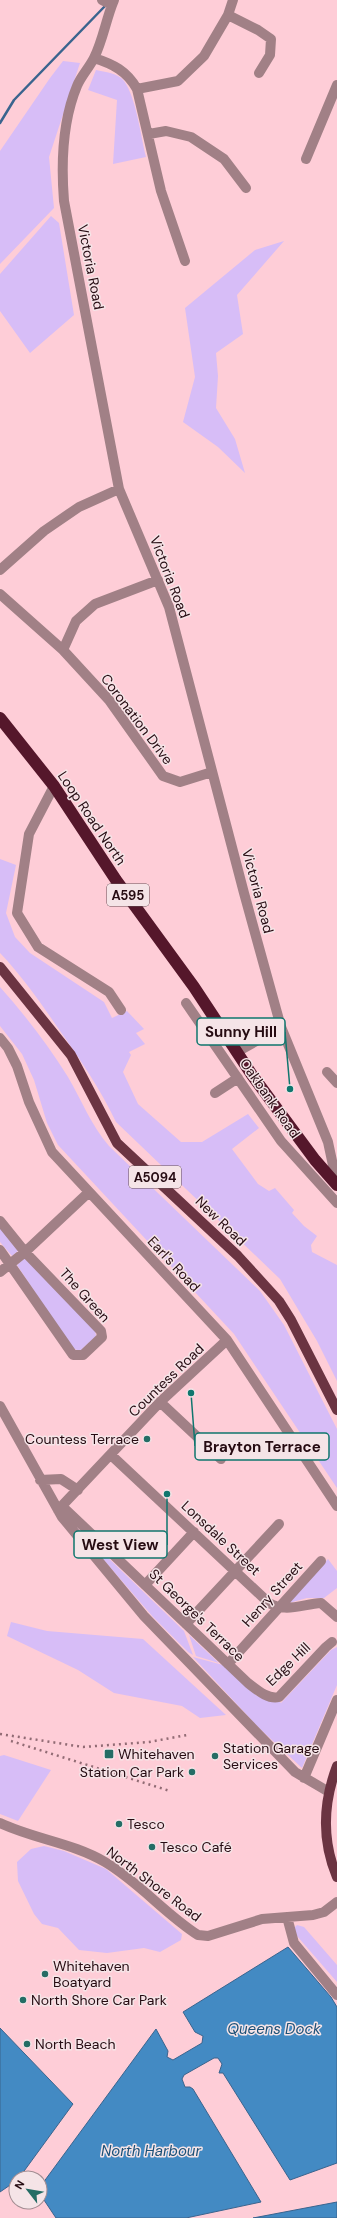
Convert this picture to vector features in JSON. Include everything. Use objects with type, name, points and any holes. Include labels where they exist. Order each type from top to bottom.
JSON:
[{"type":"highway","name":"Loop Road North","points":[[0,718],[54,786],[116,880],[194,986],[252,1075],[315,1160],[337,1185]]},
{"type":"main road","name":"New Road","points":[[0,967],[71,1055],[117,1143],[238,1256],[279,1301],[291,1320],[337,1410]]},
{"type":"main road","points":[[337,1766],[329,1792],[324,1821],[326,1837],[337,1877]]},
{"type":"street","points":[[102,0],[113,2]]},
{"type":"street","points":[[137,89],[178,80],[204,56],[228,15],[233,0]]},
{"type":"street","name":"Victoria Road","points":[[113,2],[94,58],[83,74],[72,102],[65,131],[62,181],[64,201],[119,489],[169,607],[281,1027],[328,1142],[337,1185]]},
{"type":"street","points":[[228,15],[258,30],[271,39],[270,55],[259,73]]},
{"type":"street","points":[[94,58],[115,65],[131,77],[137,89],[149,134],[161,191],[185,261]]},
{"type":"street","points":[[306,159],[337,85]]},
{"type":"street","points":[[149,134],[166,131],[191,137],[224,159],[246,188]]},
{"type":"street","points":[[0,570],[49,527],[79,507],[119,489]]},
{"type":"street","points":[[63,650],[76,621],[95,604],[158,580]]},
{"type":"street","name":"Coronation Drive","points":[[0,594],[63,650],[108,700],[163,776],[180,782],[212,772]]},
{"type":"street","points":[[54,786],[29,834],[16,913],[38,947],[109,992],[121,1010]]},
{"type":"street","name":"Oakbank Road","points":[[186,1003],[281,1141],[337,1203]]},
{"type":"street","points":[[237,1052],[281,1027]]},
{"type":"street","name":"Earl's Road","points":[[0,1038],[8,1048],[17,1066],[29,1102],[52,1152],[88,1193],[227,1340],[337,1506]]},
{"type":"street","points":[[327,1072],[337,1083]]},
{"type":"street","points":[[215,1093],[238,1078]]},
{"type":"street","points":[[328,1142],[337,1153]]},
{"type":"street","points":[[0,1272],[26,1252],[88,1193]]},
{"type":"street","name":"The Green","points":[[0,1221],[26,1252],[101,1331],[102,1337],[83,1355],[73,1355],[0,1250]]},
{"type":"street","name":"Countess Road","points":[[60,1508],[160,1402],[227,1340]]},
{"type":"street","points":[[160,1402],[221,1459]]},
{"type":"street","points":[[0,1406],[40,1480],[144,1616],[295,1772],[329,1792]]},
{"type":"street","name":"Lonsdale Street","points":[[111,1455],[269,1603],[279,1608]]},
{"type":"street","points":[[40,1480],[62,1479],[78,1490]]},
{"type":"street","name":"St George's Terrace","points":[[60,1508],[146,1585],[228,1664],[262,1693]]},
{"type":"street","points":[[186,1624],[279,1524]]},
{"type":"street","points":[[146,1585],[194,1532]]},
{"type":"street","name":"Henry Street","points":[[228,1664],[320,1561]]},
{"type":"street","points":[[279,1608],[321,1603],[337,1616]]},
{"type":"street","name":"Edge Hill","points":[[262,1693],[271,1697],[279,1697],[332,1642]]},
{"type":"street","points":[[304,1778],[337,1700]]},
{"type":"street","name":"North Shore Road","points":[[0,1823],[31,1836],[88,1853],[106,1862],[198,1935],[208,1936],[262,1919],[312,1915],[324,1912],[337,1902]]},
{"type":"street","points":[[287,1917],[294,1942],[337,1995]]},
{"type":"shaded area","points":[[63,61],[80,63],[49,157],[54,208],[0,264],[0,151]]},
{"type":"shaded area","points":[[96,70],[111,73],[124,81],[135,107],[146,157],[113,164],[117,100],[88,90]]},
{"type":"shaded area","points":[[51,216],[59,223],[74,315],[30,353],[0,311],[0,274]]},
{"type":"shaded area","points":[[284,241],[237,295],[243,334],[216,353],[218,376],[216,408],[235,439],[245,473],[218,447],[183,422],[195,377],[185,308],[255,250]]},
{"type":"shaded area","points":[[0,859],[16,865],[6,913],[15,937],[30,953],[104,1002],[112,1018],[127,1011],[144,1029],[136,1033],[145,1044],[129,1052],[131,1055],[123,1072],[138,1104],[181,1142],[202,1142],[248,1114],[259,1128],[232,1149],[258,1184],[269,1191],[275,1188],[294,1210],[292,1213],[304,1226],[317,1236],[311,1245],[312,1252],[337,1265],[337,1381],[317,1341],[280,1279],[116,1122],[96,1085],[74,1051],[30,989],[0,953]]},
{"type":"shaded area","points":[[0,987],[27,1019],[52,1053],[68,1077],[97,1130],[109,1146],[260,1291],[284,1325],[337,1429],[337,1488],[234,1334],[58,1145],[47,1123],[34,1080],[22,1054],[0,1026]]},
{"type":"shaded area","points":[[0,1225],[19,1250],[12,1256],[0,1242]]},
{"type":"shaded area","points":[[26,1257],[95,1330],[96,1336],[80,1351],[72,1348],[17,1265]]},
{"type":"shaded area","points":[[72,1523],[184,1631],[193,1655],[188,1652],[153,1617]]},
{"type":"shaded area","points":[[328,1559],[337,1571],[337,1588],[324,1598],[307,1598],[289,1603]]},
{"type":"shaded area","points":[[11,1622],[47,1631],[143,1639],[226,1715],[200,1718],[182,1706],[114,1693],[78,1670],[7,1636]]},
{"type":"shaded area","points":[[189,1635],[219,1663],[196,1656]]},
{"type":"shaded area","points":[[337,1647],[337,1685],[302,1768],[258,1727],[193,1657],[223,1665],[257,1696],[278,1700],[281,1703],[331,1650]]},
{"type":"shaded area","points":[[4,1755],[51,1770],[18,1821],[0,1814],[0,1756]]},
{"type":"shaded area","points":[[44,1846],[64,1851],[106,1869],[182,1934],[181,1940],[160,1952],[144,1948],[107,1953],[79,1950],[58,1928],[42,1924],[34,1914],[18,1881],[17,1862],[31,1849]]},
{"type":"shaded area","points":[[297,1925],[304,1927],[337,1965],[337,1982],[297,1936],[294,1928]]},
{"type":"water","points":[[288,1947],[331,1997],[337,2007],[337,2163],[290,2180],[223,2073],[219,2073],[222,2064],[218,2058],[214,2058],[184,2075],[182,2079],[185,2087],[190,2087],[193,2089],[261,2202],[186,2218],[56,2218],[48,2206],[48,2176],[156,2029],[168,2051],[167,2057],[173,2060],[202,2043],[203,2036],[195,2032],[183,2012]]},
{"type":"water","points":[[0,2028],[73,2104],[25,2170],[8,2170],[8,2186],[0,2192]]},
{"type":"water","points":[[337,2202],[337,2218],[253,2218]]},
{"type":"waterway","points":[[0,123],[14,100],[106,5]]},
{"type":"railway","points":[[0,1734],[83,1747],[149,1742],[187,1735]]},
{"type":"railway","points":[[11,1741],[170,1791]]},
{"type":"place","name":"Sunny Hill","points":[[290,1089]]},
{"type":"place","name":"Brayton Terrace","points":[[191,1393]]},
{"type":"place","name":"Countess Terrace","points":[[147,1439]]},
{"type":"place","name":"West View","points":[[167,1494]]},
{"type":"place","name":"Whitehaven","points":[[109,1754]]},
{"type":"place","name":"Station Garage Services","points":[[215,1756]]},
{"type":"place","name":"Station Car Park","points":[[192,1772]]},
{"type":"place","name":"Tesco","points":[[119,1824]]},
{"type":"place","name":"Tesco Café","points":[[152,1847]]},
{"type":"place","name":"Whitehaven Boatyard","points":[[45,1974]]},
{"type":"place","name":"North Shore Car Park","points":[[23,2000]]},
{"type":"place","name":"North Beach","points":[[27,2044]]},
{"type":"water label","name":"Queens Dock","points":[[274,2029]]},
{"type":"water label","name":"North Harbour","points":[[151,2151]]}]
